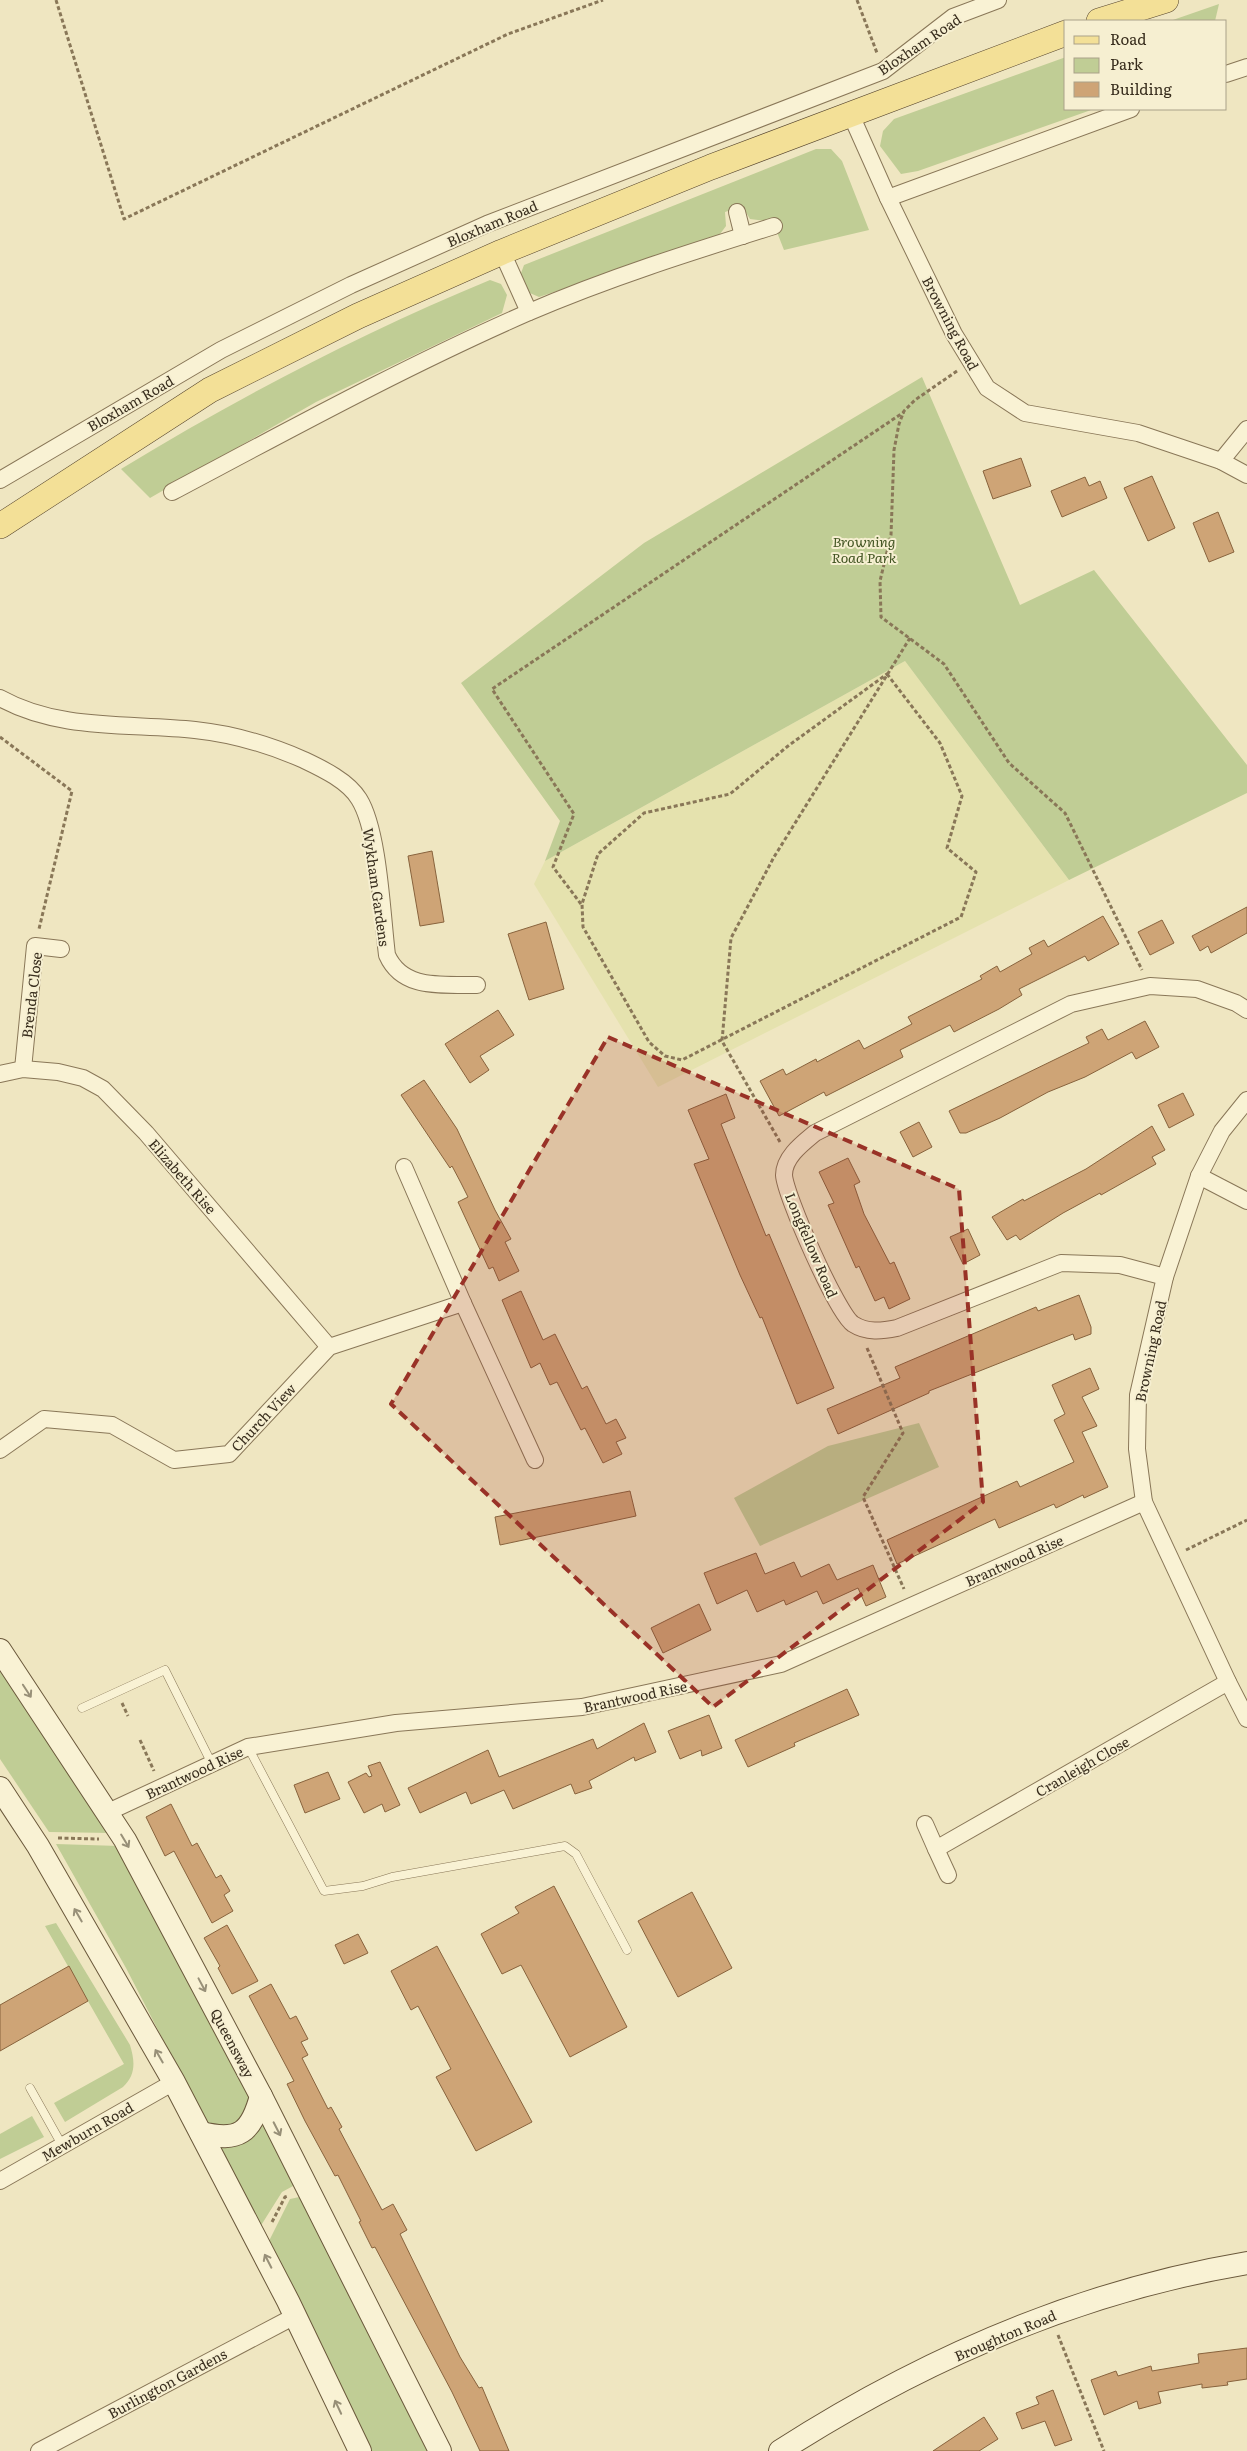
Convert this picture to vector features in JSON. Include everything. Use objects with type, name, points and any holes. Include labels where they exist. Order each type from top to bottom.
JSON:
[{"type":"main road","points":[[1102,20],[1166,0]]},
{"type":"main road","points":[[0,526],[210,390],[358,316],[502,252],[712,167],[1064,34]]},
{"type":"street","name":"Bloxham Road","points":[[0,480],[221,350],[351,284],[487,224],[883,71],[954,17],[998,0]]},
{"type":"street","points":[[1227,74],[1247,67]]},
{"type":"street","points":[[888,198],[1128,110]]},
{"type":"street","name":"Browning Road","points":[[851,115],[888,198],[954,334],[987,388],[1025,413],[1138,433],[1221,461],[1247,475]]},
{"type":"street","points":[[737,212],[743,236]]},
{"type":"street","points":[[172,492],[397,373],[529,312],[646,266],[774,226]]},
{"type":"street","points":[[502,252],[529,312]]},
{"type":"street","points":[[1221,461],[1247,429]]},
{"type":"street","name":"Wykham Gardens","points":[[0,698],[39,716],[67,721],[196,730],[233,736],[294,756],[323,768],[344,783],[359,799],[371,828],[387,955],[391,964],[401,975],[414,982],[477,985]]},
{"type":"street","name":"Brenda Close","points":[[23,1069],[35,946],[61,949]]},
{"type":"street","points":[[790,1160],[794,1152],[815,1133],[1063,1008],[1150,986],[1197,989],[1236,1003],[1247,1010]]},
{"type":"street","name":"Elizabeth Rise","points":[[0,1074],[23,1069],[58,1072],[84,1078],[103,1089],[146,1133],[330,1347]]},
{"type":"street","name":"Browning Road","points":[[1247,1100],[1222,1131],[1199,1176],[1165,1278],[1138,1395],[1137,1449],[1144,1502],[1247,1719]]},
{"type":"street","name":"Longfellow Road","points":[[790,1160],[784,1174],[788,1195],[838,1307],[852,1324],[875,1332],[897,1328],[1061,1263],[1120,1265],[1165,1278]]},
{"type":"street","points":[[404,1167],[463,1303],[536,1460]]},
{"type":"street","points":[[1199,1176],[1247,1201]]},
{"type":"street","name":"Church View","points":[[0,1450],[44,1419],[112,1425],[174,1460],[229,1454],[330,1347],[463,1303]]},
{"type":"street","name":"Brantwood Rise","points":[[106,1813],[248,1747],[396,1723],[582,1708],[781,1664],[1144,1502]]},
{"type":"street","name":"Queensway","points":[[0,1650],[125,1840],[261,2096],[440,2451]]},
{"type":"street","name":"Cranleigh Close","points":[[936,1849],[1228,1682]]},
{"type":"street","points":[[0,1788],[32,1838],[174,2082],[257,2240],[360,2451]]},
{"type":"street","points":[[925,1824],[948,1875]]},
{"type":"street","name":"Mewburn Road","points":[[0,2181],[174,2082]]},
{"type":"street","points":[[201,2133],[223,2138],[238,2134],[249,2127],[261,2096]]},
{"type":"street","name":"Broughton Road","points":[[780,2451],[822,2424],[910,2377],[1050,2314],[1190,2273],[1247,2263]]},
{"type":"street","name":"Burlington Gardens","points":[[39,2451],[295,2316]]},
{"type":"lane","points":[[82,1708],[165,1670],[212,1764]]},
{"type":"lane","points":[[248,1747],[324,1891],[363,1886],[392,1877],[565,1846],[576,1854],[627,1950]]},
{"type":"lane","points":[[30,2088],[62,2145]]},
{"type":"path","points":[[56,0],[124,219],[508,34],[603,0]]},
{"type":"path","points":[[857,0],[883,71]]},
{"type":"path","points":[[582,904],[554,867],[574,814],[492,689],[904,412],[915,400],[971,362]]},
{"type":"path","points":[[904,412],[899,424],[894,450],[891,535],[880,581],[881,617],[944,664],[1010,763],[1065,813],[1150,986]]},
{"type":"path","points":[[790,1160],[722,1041],[730,938],[774,857],[910,638]]},
{"type":"path","points":[[887,674],[940,743],[962,796],[947,848],[976,872],[961,917],[682,1060],[665,1056],[649,1042],[583,927],[582,904],[598,854],[644,812],[730,794],[788,746],[887,674]]},
{"type":"path","points":[[0,737],[72,791],[35,946]]},
{"type":"path","points":[[857,1325],[903,1433],[863,1497],[912,1606]]},
{"type":"path","points":[[1170,1558],[1247,1520]]},
{"type":"path","points":[[140,1740],[162,1787]]},
{"type":"path","points":[[32,1838],[125,1840]]},
{"type":"path","points":[[257,2240],[268,2228],[285,2197],[307,2188]]},
{"type":"path","points":[[1050,2314],[1104,2451]]},
{"type":"highlighted area","points":[[608,1037],[959,1189],[983,1502],[713,1707],[391,1404]]},
{"type":"shaded area","points":[[905,661],[1069,880],[658,1087],[534,884],[545,861]]},
{"type":"green space","points":[[1219,4],[1215,20],[1173,20]]},
{"type":"green space","points":[[1064,58],[1064,110],[1091,110],[918,171],[901,174],[880,146],[883,131],[894,119]]},
{"type":"green space","points":[[816,149],[831,149],[842,161],[869,230],[784,250],[773,222],[750,219],[742,206],[725,212],[726,226],[717,238],[539,297],[523,290],[520,276],[524,265]]},
{"type":"green space","points":[[490,280],[501,284],[507,295],[502,313],[316,402],[150,498],[121,469],[165,442],[302,367],[442,300]]},
{"type":"green space","name":"Browning Road Park","points":[[922,377],[1020,605],[1094,570],[1247,765],[1247,793],[1069,880],[905,661],[545,861],[560,821],[461,683],[644,543]]},
{"type":"green space","points":[[919,1423],[939,1467],[760,1546],[734,1498],[828,1446]]},
{"type":"green space","points":[[0,1664],[111,1833],[49,1832],[0,1759]]},
{"type":"green space","points":[[56,1844],[119,1846],[250,2095],[241,2122],[225,2128],[205,2121],[126,1968]]},
{"type":"green space","points":[[56,1923],[130,2045],[133,2057],[132,2073],[123,2087],[65,2122],[54,2103],[124,2064],[45,1926]]},
{"type":"green space","points":[[32,2116],[44,2137],[0,2159],[0,2134]]},
{"type":"green space","points":[[266,2121],[295,2185],[282,2192],[260,2227],[215,2143],[232,2144],[244,2141],[254,2134]]},
{"type":"green space","points":[[304,2196],[435,2451],[370,2451],[268,2243],[290,2199]]},
{"type":"building","points":[[1021,458],[1031,486],[993,499],[983,471]]},
{"type":"building","points":[[1152,476],[1175,528],[1148,541],[1124,488]]},
{"type":"building","points":[[1085,477],[1089,486],[1100,481],[1107,498],[1062,517],[1051,491]]},
{"type":"building","points":[[1218,512],[1234,552],[1209,562],[1193,523]]},
{"type":"building","points":[[432,851],[444,922],[420,926],[408,856]]},
{"type":"building","points":[[1247,907],[1247,933],[1211,953],[1208,946],[1200,951],[1192,936]]},
{"type":"building","points":[[1103,916],[1119,944],[1088,961],[1085,956],[1019,989],[1022,995],[999,1009],[954,1032],[950,1025],[900,1050],[903,1057],[826,1096],[824,1092],[779,1116],[760,1081],[783,1069],[786,1075],[816,1059],[817,1062],[859,1040],[864,1049],[912,1024],[908,1017],[982,979],[980,976],[997,966],[1000,972],[1032,954],[1029,948],[1044,940],[1048,947]]},
{"type":"building","points":[[1162,920],[1174,943],[1150,955],[1138,932]]},
{"type":"building","points":[[546,922],[564,989],[529,1000],[508,934]]},
{"type":"building","points":[[498,1010],[514,1035],[480,1056],[489,1070],[470,1083],[445,1044]]},
{"type":"building","points":[[1145,1021],[1159,1047],[1136,1059],[1132,1052],[1085,1077],[1048,1092],[1000,1118],[966,1133],[960,1133],[949,1111],[1089,1043],[1086,1037],[1102,1029],[1108,1040]]},
{"type":"building","points":[[424,1080],[457,1129],[495,1210],[511,1239],[505,1242],[519,1271],[499,1281],[493,1267],[489,1269],[458,1202],[468,1197],[461,1183],[452,1166],[450,1168],[401,1095]]},
{"type":"building","points":[[1183,1093],[1194,1115],[1169,1128],[1158,1105]]},
{"type":"building","points":[[726,1094],[735,1118],[721,1124],[766,1236],[769,1234],[834,1388],[797,1404],[762,1317],[760,1318],[740,1275],[694,1164],[709,1159],[688,1110]]},
{"type":"building","points":[[919,1122],[932,1147],[913,1157],[900,1132]]},
{"type":"building","points":[[1152,1126],[1165,1150],[1152,1157],[1156,1164],[1101,1195],[1100,1193],[1063,1213],[1020,1240],[1016,1235],[1007,1240],[992,1217],[1023,1199],[1024,1201],[1086,1169]]},
{"type":"building","points":[[848,1158],[860,1182],[854,1185],[864,1214],[890,1264],[894,1262],[910,1299],[889,1309],[884,1297],[875,1301],[859,1266],[856,1268],[828,1205],[834,1203],[819,1172]]},
{"type":"building","points":[[968,1229],[980,1255],[963,1264],[950,1237]]},
{"type":"building","points":[[521,1291],[543,1340],[555,1334],[582,1389],[587,1386],[606,1424],[616,1419],[626,1438],[616,1442],[622,1454],[603,1463],[585,1428],[581,1430],[557,1382],[550,1385],[540,1363],[531,1368],[502,1300]]},
{"type":"building","points":[[1079,1295],[1091,1327],[1091,1334],[1075,1340],[1073,1334],[929,1391],[929,1393],[838,1434],[827,1409],[900,1378],[895,1367],[1036,1307],[1038,1311]]},
{"type":"building","points":[[1090,1368],[1099,1389],[1082,1397],[1097,1426],[1082,1432],[1108,1487],[1084,1498],[1083,1495],[1056,1508],[1054,1504],[999,1528],[995,1519],[897,1564],[887,1540],[1017,1481],[1020,1487],[1074,1462],[1054,1420],[1065,1414],[1052,1385]]},
{"type":"building","points":[[630,1491],[636,1516],[500,1545],[495,1517]]},
{"type":"building","points":[[756,1553],[765,1574],[794,1562],[801,1577],[829,1564],[837,1580],[873,1565],[886,1597],[866,1606],[858,1588],[823,1604],[817,1591],[786,1605],[784,1600],[757,1612],[747,1590],[717,1604],[704,1573]]},
{"type":"building","points":[[699,1604],[711,1630],[663,1653],[651,1628]]},
{"type":"building","points":[[847,1689],[859,1715],[794,1743],[795,1746],[748,1767],[735,1740]]},
{"type":"building","points":[[709,1715],[722,1748],[702,1756],[701,1750],[680,1759],[668,1731]]},
{"type":"building","points":[[644,1723],[656,1752],[635,1761],[634,1757],[589,1781],[592,1788],[575,1794],[571,1784],[513,1809],[504,1790],[471,1804],[466,1792],[420,1813],[408,1788],[488,1750],[499,1777],[593,1739],[597,1749]]},
{"type":"building","points":[[380,1762],[400,1805],[385,1812],[382,1804],[364,1813],[348,1782],[366,1773],[369,1777],[372,1776],[368,1766]]},
{"type":"building","points":[[328,1772],[340,1799],[305,1813],[294,1785]]},
{"type":"building","points":[[171,1804],[192,1846],[197,1843],[216,1878],[221,1875],[230,1891],[224,1895],[233,1911],[212,1923],[174,1851],[165,1856],[146,1817]]},
{"type":"building","points":[[554,1886],[627,2027],[570,2057],[521,1965],[502,1974],[481,1934],[519,1913],[515,1907]]},
{"type":"building","points":[[692,1892],[732,1968],[678,1997],[638,1921]]},
{"type":"building","points":[[227,1925],[258,1981],[232,1994],[218,1968],[220,1966],[204,1938]]},
{"type":"building","points":[[358,1934],[368,1953],[344,1964],[335,1945]]},
{"type":"building","points":[[437,1946],[532,2122],[476,2151],[436,2077],[451,2069],[418,2006],[411,2010],[391,1971]]},
{"type":"building","points":[[69,1966],[88,2001],[0,2051],[0,2005]]},
{"type":"building","points":[[271,1984],[290,2019],[296,2016],[308,2039],[301,2042],[308,2055],[302,2058],[328,2109],[331,2107],[342,2127],[339,2129],[382,2210],[393,2204],[407,2230],[400,2234],[460,2357],[479,2388],[482,2387],[509,2451],[480,2451],[452,2392],[375,2247],[372,2248],[338,2175],[335,2176],[305,2121],[287,2084],[294,2081],[249,1996]]},
{"type":"building","points":[[1247,2348],[1247,2379],[1227,2382],[1228,2385],[1202,2388],[1202,2384],[1158,2392],[1161,2403],[1139,2409],[1137,2401],[1104,2415],[1091,2380],[1116,2371],[1118,2376],[1151,2366],[1152,2371],[1199,2363],[1198,2354]]},
{"type":"building","points":[[1053,2390],[1072,2440],[1055,2446],[1045,2421],[1022,2429],[1016,2413],[1039,2404],[1036,2397]]},
{"type":"building","points":[[984,2417],[998,2439],[979,2451],[933,2451]]}]
